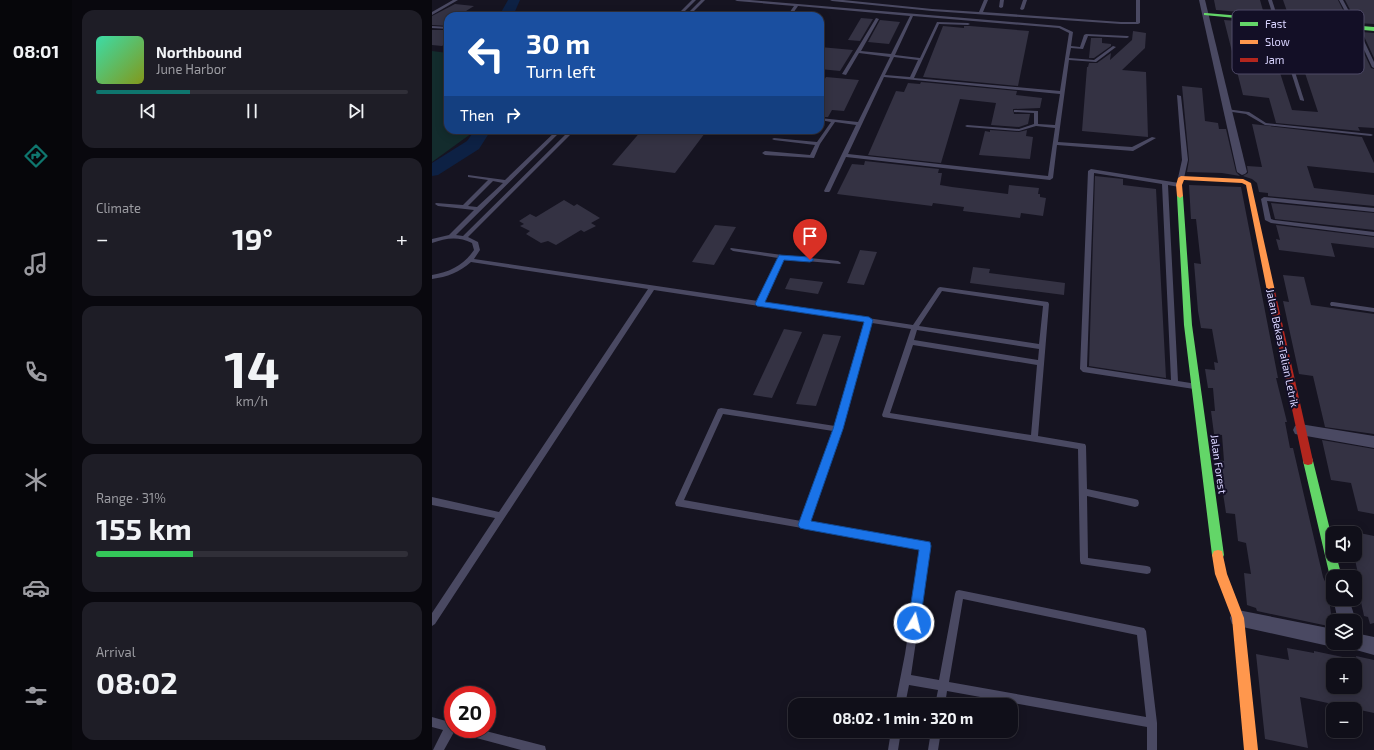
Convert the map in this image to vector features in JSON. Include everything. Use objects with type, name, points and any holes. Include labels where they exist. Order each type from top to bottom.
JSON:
[{"type":"street","points":[[1202,0],[1242,172]]},
{"type":"street","points":[[1206,14],[1232,16]]},
{"type":"street","points":[[1364,28],[1374,29]]},
{"type":"street","name":"Jalan Bekas Talian Letrik","points":[[1180,182],[1243,181],[1249,184],[1300,430],[1334,570]]},
{"type":"street","name":"Jalan Forest","points":[[1180,182],[1188,325],[1221,574],[1238,618],[1251,750]]},
{"type":"street","points":[[1300,430],[1374,442]]},
{"type":"street","points":[[1238,618],[1326,637]]},
{"type":"street","points":[[1362,643],[1374,646]]},
{"type":"lane","points":[[432,14],[456,0]]},
{"type":"lane","points":[[682,12],[694,0]]},
{"type":"lane","points":[[691,12],[703,0]]},
{"type":"lane","points":[[737,0],[1060,27],[1071,32],[1050,178],[845,155]]},
{"type":"lane","points":[[832,0],[981,13],[1138,23],[1138,0]]},
{"type":"lane","points":[[981,13],[986,0]]},
{"type":"lane","points":[[1001,7],[1002,0]]},
{"type":"lane","points":[[1022,9],[1025,0]]},
{"type":"lane","points":[[1270,0],[1274,10]]},
{"type":"lane","points":[[1341,0],[1346,10]]},
{"type":"lane","points":[[792,12],[797,5]]},
{"type":"lane","points":[[432,6],[443,8]]},
{"type":"lane","points":[[826,191],[845,155],[912,15]]},
{"type":"lane","points":[[844,74],[877,19]]},
{"type":"lane","points":[[912,78],[938,23],[982,25],[987,21]]},
{"type":"lane","points":[[432,27],[444,28]]},
{"type":"lane","points":[[1068,47],[1082,48],[1086,35],[1128,37]]},
{"type":"lane","points":[[1364,45],[1374,67]]},
{"type":"lane","points":[[1067,59],[1095,61],[1114,47]]},
{"type":"lane","points":[[858,52],[921,59]]},
{"type":"lane","points":[[1294,74],[1302,100]]},
{"type":"lane","points":[[883,76],[1062,93]]},
{"type":"lane","points":[[1179,96],[1185,160],[1180,182],[1165,183],[1091,170],[1083,369],[1196,386]]},
{"type":"lane","points":[[1228,110],[1247,113],[1265,124],[1371,135]]},
{"type":"lane","points":[[1016,111],[1036,112],[1036,125]]},
{"type":"lane","points":[[824,120],[860,124]]},
{"type":"lane","points":[[765,153],[812,157],[818,144],[834,121]]},
{"type":"lane","points":[[967,126],[1019,130],[1036,125],[1057,127]]},
{"type":"lane","points":[[451,236],[556,134]]},
{"type":"lane","points":[[465,237],[569,134]]},
{"type":"lane","points":[[1055,143],[1133,149],[1154,138]]},
{"type":"lane","points":[[774,139],[818,144]]},
{"type":"lane","points":[[470,176],[507,182]]},
{"type":"lane","points":[[464,207],[492,180]]},
{"type":"lane","points":[[1165,183],[1175,383]]},
{"type":"lane","points":[[1374,210],[1264,199],[1268,220],[1273,222],[1374,234]]},
{"type":"lane","points":[[438,204],[479,209]]},
{"type":"lane","points":[[432,241],[451,236],[465,237],[475,242],[477,250],[471,260],[462,267],[451,273],[432,277]]},
{"type":"lane","points":[[733,249],[782,257],[838,262]]},
{"type":"lane","points":[[760,304],[782,257]]},
{"type":"lane","points":[[471,260],[1041,346]]},
{"type":"lane","points":[[432,621],[652,288]]},
{"type":"lane","points":[[1034,439],[1041,346],[1046,304],[940,289],[915,327],[886,415],[1034,439],[1082,446],[1084,561],[1147,570]]},
{"type":"lane","points":[[1333,304],[1374,310]]},
{"type":"lane","points":[[804,525],[838,429],[869,320]]},
{"type":"lane","points":[[911,342],[1040,363]]},
{"type":"lane","points":[[838,429],[721,411],[679,503],[926,546],[901,698]]},
{"type":"lane","points":[[1083,492],[1135,503]]},
{"type":"lane","points":[[432,501],[501,516]]},
{"type":"lane","points":[[941,698],[959,594],[1141,631],[1152,723],[1152,750]]},
{"type":"lane","points":[[905,679],[1152,723]]},
{"type":"lane","points":[[432,722],[444,725]]},
{"type":"lane","points":[[438,750],[447,738]]},
{"type":"lane","points":[[492,738],[537,750]]},
{"type":"lane","points":[[892,750],[895,738]]},
{"type":"lane","points":[[933,750],[935,738]]},
{"type":"green space","points":[[432,51],[444,52],[444,134],[471,134],[432,162]]},
{"type":"building","points":[[1214,0],[1260,0],[1263,10],[1232,10],[1232,11],[1216,10]]},
{"type":"building","points":[[1283,0],[1338,0],[1343,10],[1287,10]]},
{"type":"building","points":[[1345,0],[1374,0],[1374,24],[1364,23],[1364,10],[1350,10]]},
{"type":"building","points":[[455,4],[474,6],[464,12],[444,12],[444,26],[432,25],[432,16]]},
{"type":"building","points":[[861,18],[873,19],[860,41],[848,40]]},
{"type":"building","points":[[880,20],[900,22],[889,44],[868,42]]},
{"type":"building","points":[[1224,20],[1232,21],[1232,52]]},
{"type":"building","points":[[943,26],[964,28],[964,26],[970,26],[1029,31],[1018,86],[923,77]]},
{"type":"building","points":[[432,30],[444,30],[444,45],[442,46],[432,45]]},
{"type":"building","points":[[1133,31],[1146,33],[1145,48],[1122,70],[1146,72],[1148,137],[1082,131],[1087,67],[1089,63],[1097,63],[1111,53],[1110,60],[1132,40]]},
{"type":"building","points":[[1364,32],[1374,33],[1374,58],[1364,36]]},
{"type":"building","points":[[1091,38],[1102,38],[1102,43],[1111,44],[1111,46],[1094,58],[1089,58]]},
{"type":"building","points":[[824,47],[853,50],[840,71],[824,69]]},
{"type":"building","points":[[1364,53],[1371,68],[1374,69],[1374,128],[1358,127],[1360,131],[1276,123],[1269,98],[1243,95],[1238,74],[1280,74],[1292,110],[1318,112],[1305,74],[1364,74]]},
{"type":"building","points":[[826,77],[859,80],[844,111],[832,110],[828,117],[824,117],[824,80]]},
{"type":"building","points":[[921,82],[1017,91],[1016,95],[1042,98],[1040,108],[1013,109],[1014,114],[1030,114],[1028,124],[1019,127],[991,125],[996,103],[960,99],[941,163],[868,155],[896,91],[904,92],[908,83],[920,84]]},
{"type":"building","points":[[1182,86],[1202,88],[1205,121],[1218,123],[1219,129],[1226,129],[1236,172],[1240,176],[1222,173],[1187,172],[1189,160]]},
{"type":"building","points":[[1252,124],[1362,137],[1374,163],[1374,173],[1307,166],[1314,188],[1374,195],[1374,206],[1268,196],[1268,193],[1259,192],[1257,183],[1252,179],[1243,176],[1248,173],[1247,166],[1262,167]]},
{"type":"building","points":[[990,130],[1019,132],[1027,130],[1026,136],[1033,137],[1030,159],[979,155],[985,131],[990,132]]},
{"type":"building","points":[[639,134],[704,134],[675,173],[612,165]]},
{"type":"building","points":[[865,161],[939,169],[938,173],[942,173],[940,185],[952,187],[1008,194],[1009,185],[1039,188],[1038,194],[1040,194],[1040,197],[1046,198],[1043,216],[1021,213],[1020,218],[963,211],[964,207],[933,203],[932,206],[837,194],[852,164],[864,165]]},
{"type":"building","points":[[1095,176],[1123,179],[1123,185],[1156,189],[1166,378],[1089,366]]},
{"type":"building","points":[[1189,185],[1241,187],[1278,378],[1276,378],[1287,422],[1285,422],[1290,448],[1293,448],[1323,577],[1326,584],[1326,606],[1330,606],[1331,614],[1326,614],[1326,626],[1257,611],[1256,608],[1247,605],[1244,573],[1251,574],[1246,543],[1238,541],[1235,514],[1226,513],[1218,460],[1224,461],[1222,435],[1214,434],[1211,411],[1215,411],[1213,388],[1208,388],[1205,369],[1215,370],[1214,362],[1218,363],[1212,329],[1201,328],[1194,263],[1201,264],[1196,219],[1191,219]]},
{"type":"building","points":[[564,200],[574,206],[577,204],[600,218],[591,223],[596,226],[584,232],[581,230],[556,245],[548,241],[541,243],[526,234],[530,231],[520,226],[524,224],[519,221],[530,214],[536,217]]},
{"type":"building","points":[[1271,203],[1374,213],[1374,230],[1275,219]]},
{"type":"building","points":[[715,225],[736,227],[714,265],[692,262]]},
{"type":"building","points":[[1276,225],[1374,237],[1374,248],[1331,243],[1335,257],[1279,250],[1276,239],[1280,240]]},
{"type":"building","points":[[860,250],[877,252],[864,285],[847,283]]},
{"type":"building","points":[[973,267],[990,269],[989,273],[1065,283],[1064,295],[970,283]]},
{"type":"building","points":[[1283,275],[1304,277],[1311,305],[1374,314],[1374,434],[1325,427],[1313,376],[1299,374],[1283,301],[1289,302]]},
{"type":"building","points":[[790,278],[823,282],[818,294],[785,289]]},
{"type":"building","points":[[784,329],[802,332],[772,398],[753,395]]},
{"type":"building","points":[[823,334],[841,336],[816,406],[796,404]]},
{"type":"building","points":[[1322,440],[1374,449],[1374,514],[1358,511],[1351,483],[1331,480]]},
{"type":"building","points":[[1362,533],[1374,536],[1374,623],[1370,624],[1368,617],[1364,616],[1362,606],[1362,570],[1357,570],[1356,562],[1362,562]]},
{"type":"building","points":[[1287,648],[1314,653],[1314,651],[1347,658],[1326,658],[1326,694],[1362,694],[1362,658],[1356,658],[1356,656],[1374,660],[1374,713],[1362,710],[1362,702],[1326,703],[1300,697],[1308,748],[1265,739],[1256,654],[1289,660]]},
{"type":"waterway","points":[[508,12],[514,0]]},
{"type":"waterway","points":[[432,171],[473,145],[480,134]]},
{"type":"traffic: fast","points":[[1206,14],[1232,16]]},
{"type":"traffic: fast","points":[[1364,28],[1374,29]]},
{"type":"traffic: fast","points":[[1180,196],[1188,325],[1218,555]]},
{"type":"traffic: fast","points":[[1308,461],[1334,570]]},
{"type":"traffic: slow","points":[[1180,196],[1179,185],[1181,178],[1243,181],[1249,184],[1271,291]]},
{"type":"traffic: slow","points":[[1218,555],[1221,574],[1238,618],[1251,750]]},
{"type":"traffic: jam","points":[[1271,291],[1308,461]]},
{"type":"route","points":[[810,260],[782,257],[760,304],[869,320],[838,429],[804,525],[926,546],[914,623]]}]
